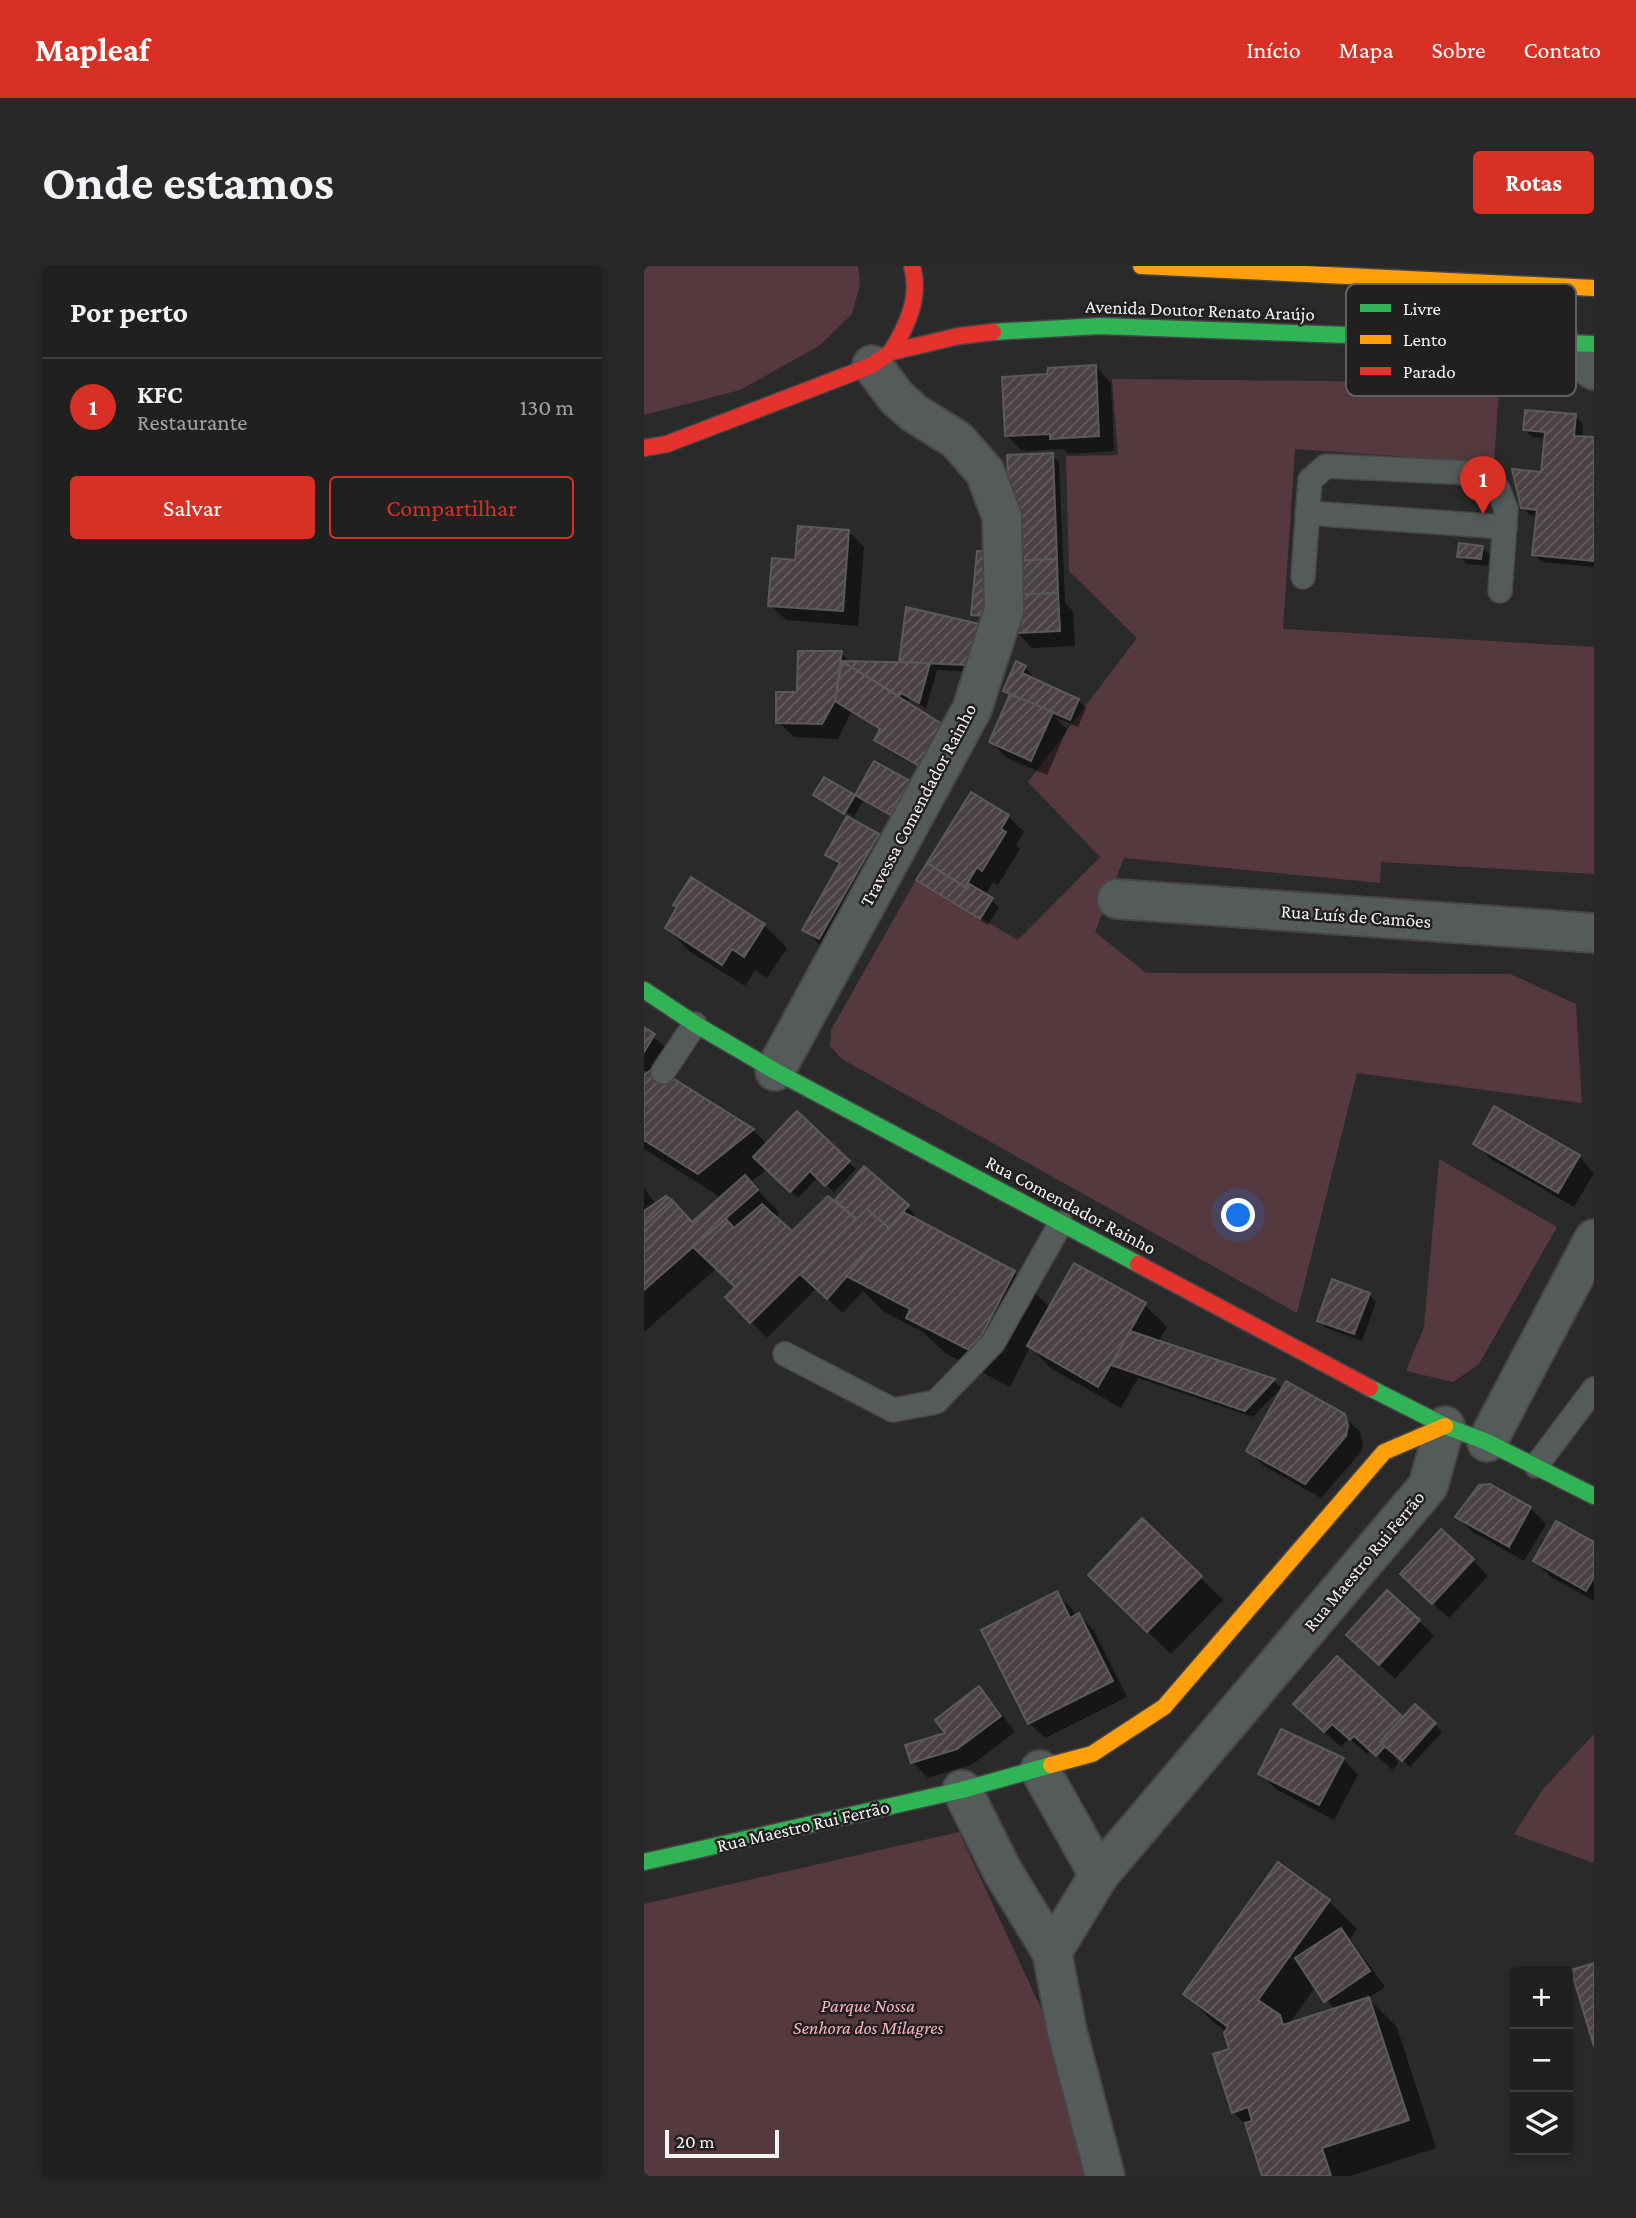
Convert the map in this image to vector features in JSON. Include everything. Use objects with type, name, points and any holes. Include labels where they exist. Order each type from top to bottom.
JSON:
[{"type":"street","points":[[881,358],[904,331],[912,313],[912,266]]},
{"type":"street","name":"Avenida Doutor Renato Araújo","points":[[1141,266],[1385,272],[1542,284]]},
{"type":"street","name":"Avenida Doutor Renato Araújo","points":[[1576,287],[1594,288]]},
{"type":"street","name":"Avenida Doutor Renato Araújo","points":[[644,448],[667,444],[881,358],[985,332],[1100,326],[1346,335]]},
{"type":"street","name":"Avenida Doutor Renato Araújo","points":[[1576,344],[1594,344]]},
{"type":"street","points":[[1576,357],[1594,370]]},
{"type":"street","name":"Travessa Comendador Rainho","points":[[775,1071],[972,709],[1004,610],[1002,517],[985,472],[957,440],[914,413],[897,398],[881,358]]},
{"type":"street","name":"Rua Luís de Camões","points":[[1117,899],[1594,933]]},
{"type":"street","name":"Rua Comendador Rainho","points":[[644,990],[775,1071],[1351,1378],[1445,1426],[1487,1442],[1594,1496]]},
{"type":"street","points":[[1487,1442],[1594,1239]]},
{"type":"street","name":"Rua Maestro Rui Ferrão","points":[[644,1862],[962,1790],[1092,1754],[1164,1707],[1384,1452],[1445,1426]]},
{"type":"street","name":"Rua Maestro Rui Ferrão","points":[[1052,1952],[1099,1875],[1428,1486],[1445,1426]]},
{"type":"street","points":[[1040,1770],[1099,1875]]},
{"type":"street","points":[[962,1790],[1003,1872],[1052,1952],[1067,2031],[1105,2176]]},
{"type":"lane","points":[[1303,577],[1310,480],[1326,466],[1474,473],[1498,489],[1506,509],[1500,591]]},
{"type":"lane","points":[[1307,513],[1505,527]]},
{"type":"lane","points":[[663,1072],[695,1024]]},
{"type":"lane","points":[[785,1354],[893,1410],[936,1402],[993,1343],[1061,1223]]},
{"type":"lane","points":[[1536,1466],[1594,1389]]},
{"type":"green space","points":[[644,266],[858,266],[860,285],[852,314],[819,346],[740,390],[644,415]]},
{"type":"green space","points":[[1112,379],[1327,381],[1346,382],[1346,396],[1499,396],[1494,463],[1295,449],[1283,629],[1594,647],[1594,874],[1381,862],[1380,883],[1124,858],[1095,932],[1146,973],[1510,974],[1576,1004],[1582,1103],[1357,1073],[1297,1313],[842,1059],[830,1046],[831,1030],[916,880],[1018,940],[1100,857],[1028,782],[1137,638],[1069,571],[1066,456],[1118,455]]},
{"type":"green space","points":[[1439,1159],[1557,1227],[1479,1364],[1453,1382],[1406,1371],[1424,1327]]},
{"type":"green space","points":[[1594,1734],[1594,1863],[1514,1834],[1543,1789]]},
{"type":"green space","name":"Parque Nossa Senhora dos Milagres","points":[[959,1832],[1053,2034],[1088,2176],[644,2176],[644,1904]]},
{"type":"building","points":[[1096,365],[1099,436],[1050,439],[1050,434],[1005,436],[1002,377],[1047,374],[1048,368]]},
{"type":"building","points":[[1525,410],[1576,414],[1574,436],[1594,437],[1594,561],[1532,555],[1537,510],[1521,508],[1512,469],[1541,472],[1545,432],[1523,430]]},
{"type":"building","points":[[1053,453],[1057,559],[1012,561],[1007,455]]},
{"type":"building","points":[[798,526],[849,530],[843,611],[768,606],[772,558],[795,560]]},
{"type":"building","points":[[1459,543],[1483,546],[1481,559],[1457,557]]},
{"type":"building","points":[[977,551],[991,552],[988,616],[971,615]]},
{"type":"building","points":[[1057,559],[1058,593],[1013,595],[1012,561]]},
{"type":"building","points":[[1058,593],[1060,631],[1015,633],[1013,595]]},
{"type":"building","points":[[906,607],[984,625],[966,665],[899,662]]},
{"type":"building","points":[[798,651],[842,651],[835,701],[822,724],[776,723],[776,692],[797,692]]},
{"type":"building","points":[[842,661],[942,724],[919,766],[874,740],[880,729],[835,701]]},
{"type":"building","points":[[842,661],[930,663],[919,703],[901,693],[899,696]]},
{"type":"building","points":[[1016,661],[1026,666],[1022,673],[1079,699],[1070,720],[1003,691]]},
{"type":"building","points":[[1010,694],[1053,712],[1031,761],[989,742]]},
{"type":"building","points":[[874,761],[910,781],[890,815],[855,795]]},
{"type":"building","points":[[824,777],[855,795],[844,814],[813,795]]},
{"type":"building","points":[[971,792],[1009,815],[1001,829],[1006,832],[982,871],[977,867],[965,887],[927,863]]},
{"type":"building","points":[[847,816],[879,834],[819,939],[802,930],[840,863],[825,855]]},
{"type":"building","points":[[927,863],[965,887],[968,883],[993,898],[980,919],[916,880]]},
{"type":"building","points":[[691,877],[765,924],[744,957],[732,949],[722,965],[665,928],[677,907],[673,905]]},
{"type":"building","points":[[644,1027],[655,1034],[644,1052]]},
{"type":"building","points":[[655,1067],[754,1129],[698,1174],[644,1140],[644,1075]]},
{"type":"building","points":[[1494,1106],[1580,1155],[1558,1193],[1473,1144]]},
{"type":"building","points":[[797,1111],[850,1161],[825,1186],[810,1171],[790,1192],[753,1157]]},
{"type":"building","points":[[864,1166],[909,1205],[889,1228],[867,1209],[858,1220],[835,1200]]},
{"type":"building","points":[[745,1175],[758,1190],[644,1290],[644,1225],[672,1200],[692,1222]]},
{"type":"building","points":[[666,1196],[672,1200],[644,1225],[644,1211]]},
{"type":"building","points":[[828,1196],[856,1219],[750,1323],[725,1297]]},
{"type":"building","points":[[762,1204],[792,1231],[735,1287],[693,1247],[726,1219],[734,1228]]},
{"type":"building","points":[[867,1209],[889,1228],[827,1299],[800,1274]]},
{"type":"building","points":[[903,1212],[1015,1271],[973,1352],[906,1318],[910,1309],[846,1276]]},
{"type":"building","points":[[1074,1263],[1146,1303],[1098,1387],[1027,1346]]},
{"type":"building","points":[[1332,1279],[1370,1293],[1354,1334],[1317,1321]]},
{"type":"building","points":[[1130,1331],[1275,1379],[1245,1411],[1111,1365]]},
{"type":"building","points":[[1286,1381],[1345,1414],[1348,1425],[1346,1436],[1305,1484],[1246,1451]]},
{"type":"building","points":[[1490,1484],[1531,1507],[1509,1547],[1455,1517],[1479,1485]]},
{"type":"building","points":[[1142,1518],[1202,1576],[1147,1632],[1088,1575]]},
{"type":"building","points":[[1556,1521],[1594,1542],[1594,1577],[1586,1591],[1533,1561]]},
{"type":"building","points":[[1441,1529],[1474,1559],[1432,1604],[1400,1574]]},
{"type":"building","points":[[1387,1590],[1420,1620],[1379,1665],[1346,1635]]},
{"type":"building","points":[[1057,1591],[1070,1618],[1079,1613],[1113,1681],[1028,1724],[981,1630]]},
{"type":"building","points":[[1337,1656],[1403,1717],[1380,1742],[1385,1746],[1376,1756],[1354,1736],[1350,1740],[1332,1724],[1324,1732],[1293,1704]]},
{"type":"building","points":[[979,1686],[1001,1716],[957,1749],[911,1763],[905,1745],[945,1733],[935,1720]]},
{"type":"building","points":[[1415,1704],[1436,1723],[1402,1761],[1380,1742]]},
{"type":"building","points":[[1281,1729],[1344,1758],[1319,1805],[1258,1774]]},
{"type":"building","points":[[1278,1862],[1330,1900],[1258,2000],[1280,2015],[1283,2025],[1369,1997],[1409,2120],[1322,2148],[1331,2176],[1262,2176],[1245,2123],[1252,2121],[1248,2107],[1232,2113],[1213,2054],[1229,2049],[1224,2033],[1228,2027],[1183,1994]]},
{"type":"building","points":[[1341,1928],[1370,1971],[1324,2002],[1295,1958]]},
{"type":"building","points":[[1594,1963],[1594,2046],[1573,1977],[1573,1969]]},
{"type":"traffic: fast","points":[[993,332],[1100,326],[1346,335]]},
{"type":"traffic: fast","points":[[1576,343],[1594,344]]},
{"type":"traffic: fast","points":[[644,990],[775,1071],[1138,1264]]},
{"type":"traffic: fast","points":[[1370,1388],[1445,1426],[1487,1442],[1594,1496]]},
{"type":"traffic: fast","points":[[644,1862],[962,1790],[1051,1765]]},
{"type":"traffic: slow","points":[[1141,266],[1512,284]]},
{"type":"traffic: slow","points":[[1576,287],[1594,288]]},
{"type":"traffic: slow","points":[[1051,1765],[1092,1754],[1164,1707],[1384,1452],[1445,1426]]},
{"type":"traffic: jam","points":[[891,352],[914,300],[912,266]]},
{"type":"traffic: jam","points":[[644,448],[667,444],[855,372],[872,365],[891,352],[959,336],[993,332]]},
{"type":"traffic: jam","points":[[1138,1264],[1370,1388]]},
{"type":"place","name":"KFC","points":[[1483,514]]}]
